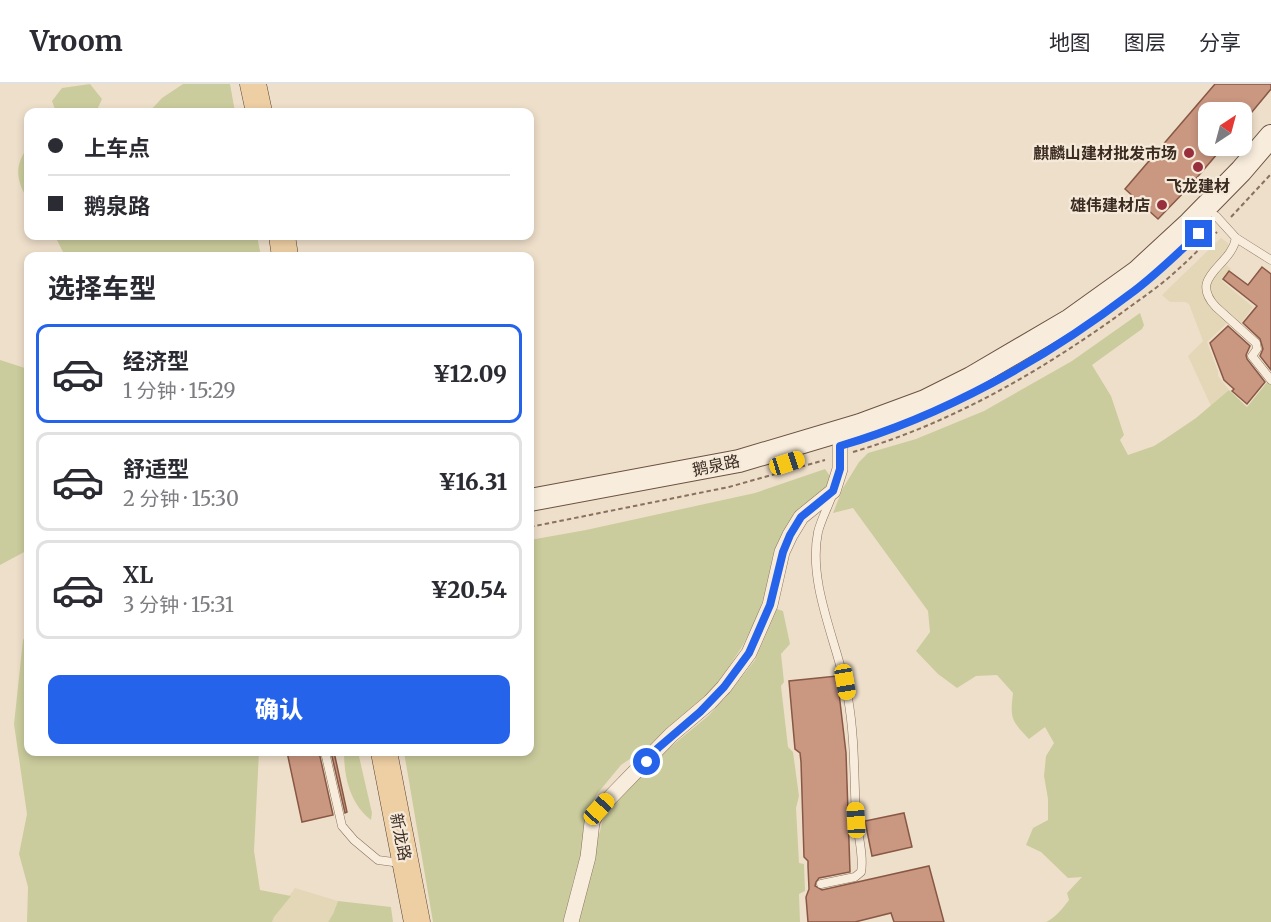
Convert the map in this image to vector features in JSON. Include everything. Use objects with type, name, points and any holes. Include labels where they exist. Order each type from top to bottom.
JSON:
[{"type":"main road","points":[[244,84],[248,108]]},
{"type":"main road","points":[[253,84],[258,108]]},
{"type":"main road","name":"鹅泉路","points":[[534,499],[739,461],[860,425],[908,408],[953,387],[1070,320],[1137,272],[1190,224],[1271,136]]},
{"type":"main road","name":"鹅泉路","points":[[534,515],[744,475],[840,446],[932,412],[1023,365],[1130,294],[1216,216],[1271,157]]},
{"type":"main road","name":"新龙路","points":[[373,756],[405,922]]},
{"type":"main road","name":"新龙路","points":[[385,756],[417,922]]},
{"type":"street","points":[[571,922],[588,858],[592,822],[599,809],[647,762],[658,748],[710,702],[736,671],[757,638],[770,605],[783,552],[790,535],[801,517],[833,491],[840,469],[840,446]]},
{"type":"lane","points":[[1216,216],[1236,238],[1269,256]]},
{"type":"lane","points":[[1236,238],[1229,256],[1208,278],[1207,295],[1223,315],[1256,343],[1257,349],[1252,356],[1271,380]]},
{"type":"lane","points":[[821,884],[855,877],[861,872],[862,864],[856,820],[849,704],[821,594],[817,566],[818,532],[833,491]]},
{"type":"lane","points":[[326,756],[342,826],[354,840],[378,860],[393,862]]},
{"type":"shaded area","points":[[1221,238],[1228,243],[1229,248],[1223,259],[1204,278],[1202,291],[1215,311],[1228,322],[1207,342],[1218,376],[1229,390],[1211,406],[1188,356],[1203,341],[1189,304],[1170,302],[1162,295]]},
{"type":"shaded area","points":[[1225,264],[1231,269],[1222,281],[1253,307],[1239,326],[1210,298],[1211,280]]},
{"type":"shaded area","points":[[295,888],[338,901],[328,922],[272,922]]},
{"type":"green space","points":[[90,84],[102,99],[98,108],[55,108],[52,101],[62,88]]},
{"type":"green space","points":[[183,84],[230,84],[234,108],[153,108],[162,98]]},
{"type":"green space","points":[[24,153],[24,192],[18,176]]},
{"type":"green space","points":[[57,240],[258,240],[260,252],[63,252]]},
{"type":"green space","points":[[1140,313],[1144,325],[1142,329],[1092,365],[1111,396],[1124,435],[1120,440],[1128,455],[1154,446],[1165,439],[1196,418],[1229,390],[1247,407],[1268,381],[1271,384],[1271,922],[1046,922],[1056,915],[1069,900],[1067,893],[1082,877],[1068,878],[1041,852],[1026,845],[1033,828],[1048,820],[1048,799],[1044,776],[1046,756],[1054,743],[1045,727],[1029,739],[1018,727],[1012,714],[1013,693],[997,675],[976,676],[957,688],[938,674],[916,651],[930,632],[928,611],[853,508],[833,513],[843,488],[859,462],[868,453],[916,439],[984,411],[1072,361]]},
{"type":"green space","points":[[0,360],[24,368],[24,552],[0,565]]},
{"type":"green space","points":[[825,469],[830,476],[831,485],[805,504],[795,516],[755,621],[721,679],[706,697],[655,742],[621,765],[597,794],[586,820],[580,861],[564,922],[433,922],[405,756],[534,756],[534,539],[755,493]]},
{"type":"green space","points":[[777,609],[783,611],[790,644],[781,654],[784,682],[781,686],[788,747],[793,752],[799,796],[796,808],[799,863],[804,864],[805,891],[799,894],[800,922],[575,922],[606,809],[657,758],[708,716],[726,697],[755,660]]},
{"type":"green space","points":[[24,638],[24,756],[259,756],[254,851],[260,890],[291,896],[272,922],[27,922],[28,887],[19,854],[27,814],[14,724]]},
{"type":"green space","points":[[344,756],[359,756],[372,813],[371,820],[353,798],[345,771]]},
{"type":"green space","points":[[338,901],[391,907],[393,922],[328,922]]},
{"type":"building","name":"麒麟山建材批发市场","points":[[1215,84],[1271,84],[1271,89],[1252,112],[1252,102],[1200,102]]},
{"type":"building","name":"麒麟山建材批发市场","points":[[1198,104],[1198,156],[1215,156],[1188,188],[1158,219],[1125,189]]},
{"type":"building","points":[[1262,267],[1271,274],[1271,370],[1260,356],[1263,349],[1260,339],[1243,323],[1257,306],[1223,279],[1229,271],[1248,285]]},
{"type":"building","points":[[1228,326],[1250,346],[1246,355],[1247,359],[1265,382],[1247,404],[1232,391],[1234,389],[1224,380],[1210,343]]},
{"type":"building","points":[[837,676],[846,753],[850,872],[819,878],[815,886],[822,890],[929,866],[944,922],[894,922],[891,913],[855,922],[808,922],[806,897],[809,889],[808,861],[804,857],[801,762],[800,753],[795,749],[789,681]]},
{"type":"building","points":[[288,756],[320,756],[333,815],[302,822]]},
{"type":"building","points":[[332,756],[335,756],[347,812],[345,813]]},
{"type":"building","points":[[904,813],[912,847],[872,856],[865,821]]},
{"type":"place","name":"麒麟山建材批发市场","points":[[1189,153]]},
{"type":"place","name":"飞龙建材","points":[[1198,167]]},
{"type":"place","name":"雄伟建材店","points":[[1162,205]]},
{"type":"route","points":[[647,762],[671,735],[700,712],[724,687],[749,653],[770,605],[783,552],[790,535],[801,517],[833,491],[838,480],[840,446],[952,404],[1023,365],[1098,318],[1146,281],[1199,234]]}]
